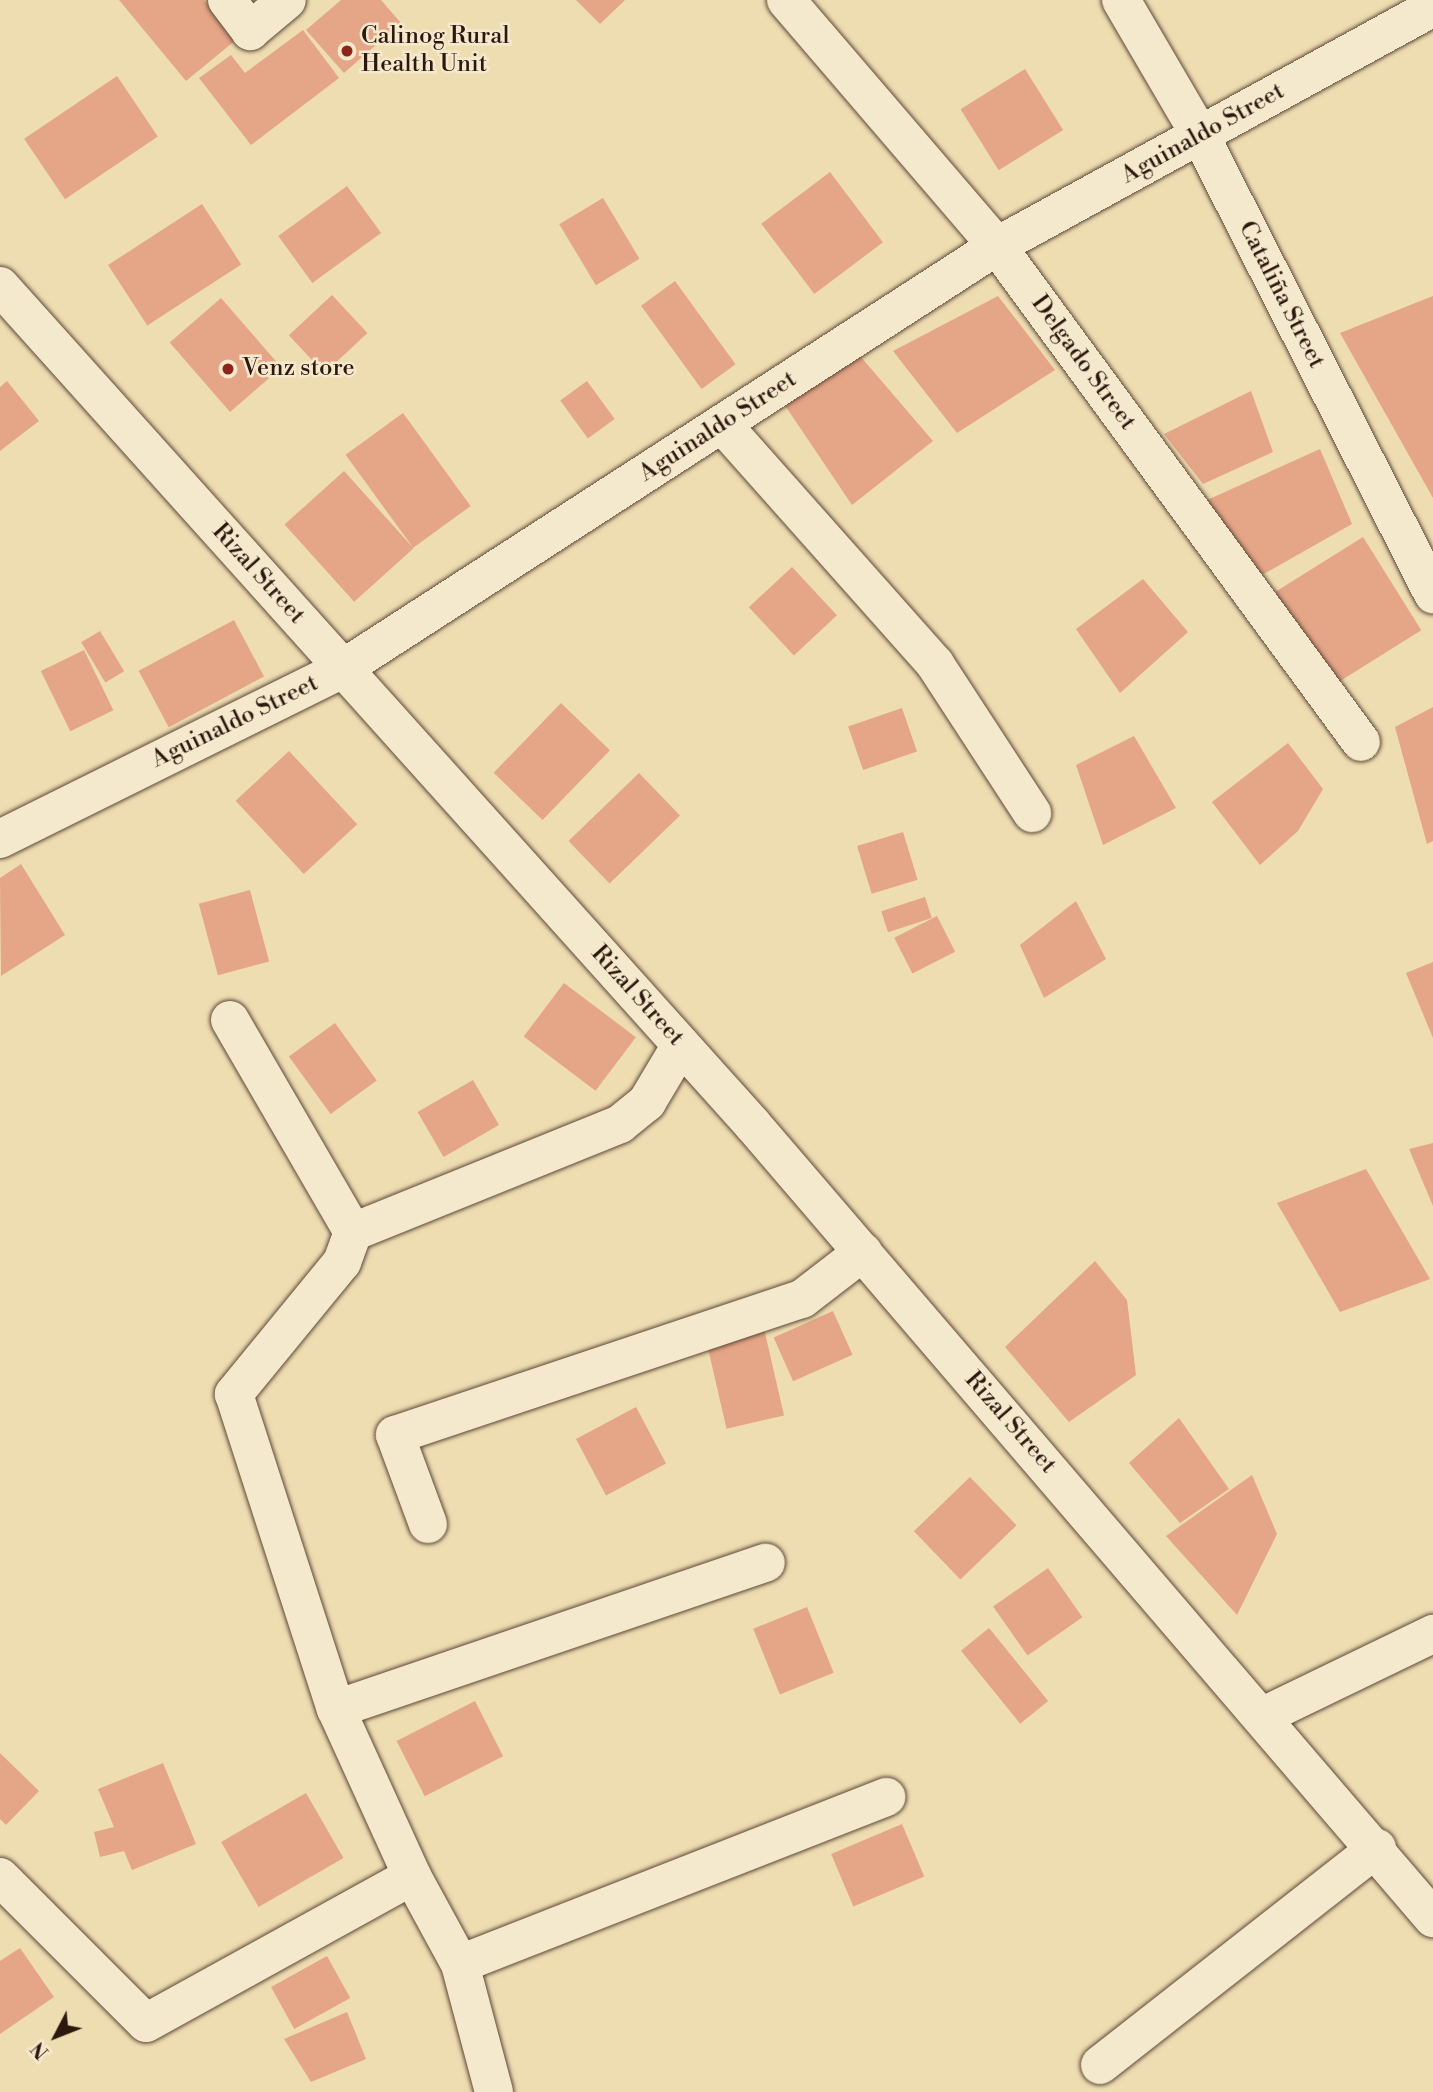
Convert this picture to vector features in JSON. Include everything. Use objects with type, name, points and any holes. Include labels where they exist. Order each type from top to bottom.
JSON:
[{"type":"street","points":[[227,0],[250,31],[287,0]]},
{"type":"street","name":"Delgado Street","points":[[786,0],[997,246],[1361,742]]},
{"type":"street","name":"Cataliña Street","points":[[1121,0],[1201,137],[1433,594]]},
{"type":"street","name":"Aguinaldo Street","points":[[0,839],[342,669],[997,246],[1201,137],[1433,7]]},
{"type":"street","name":"Rizal Street","points":[[0,285],[863,1252],[1377,1848],[1433,1918]]},
{"type":"street","points":[[722,424],[935,664],[1032,813]]},
{"type":"street","points":[[230,1020],[354,1232]]},
{"type":"street","points":[[494,2092],[460,1964],[412,1876],[336,1709],[234,1394],[342,1262],[354,1232],[620,1124],[647,1102],[681,1045]]},
{"type":"street","points":[[428,1524],[395,1435],[802,1299],[863,1252]]},
{"type":"street","points":[[336,1709],[766,1563]]},
{"type":"street","points":[[1263,1716],[1433,1634]]},
{"type":"street","points":[[460,1964],[887,1797]]},
{"type":"street","points":[[1100,2065],[1377,1848]]},
{"type":"street","points":[[0,1877],[146,2024],[412,1876]]},
{"type":"building","points":[[119,0],[204,0],[237,39],[186,81]]},
{"type":"building","name":"Calinog Rural Health Unit","points":[[341,0],[381,0],[401,23],[344,73],[306,30]]},
{"type":"building","points":[[576,0],[625,0],[600,24]]},
{"type":"building","points":[[303,30],[339,78],[251,145],[199,78],[231,55],[245,73]]},
{"type":"building","points":[[1025,69],[1063,130],[999,170],[961,109]]},
{"type":"building","points":[[117,76],[158,137],[65,199],[24,139]]},
{"type":"building","points":[[830,172],[883,242],[814,294],[761,224]]},
{"type":"building","points":[[347,186],[381,233],[312,283],[278,236]]},
{"type":"building","points":[[603,198],[640,259],[596,285],[559,224]]},
{"type":"building","points":[[202,204],[241,264],[147,325],[108,265]]},
{"type":"building","points":[[675,281],[736,364],[702,389],[641,306]]},
{"type":"building","points":[[332,295],[367,333],[324,373],[289,335]]},
{"type":"building","points":[[998,296],[1055,370],[957,433],[893,351]]},
{"type":"building","points":[[1433,296],[1433,498],[1340,333]]},
{"type":"building","points":[[221,298],[281,367],[230,412],[170,343]]},
{"type":"building","points":[[861,357],[933,441],[852,505],[784,404]]},
{"type":"building","points":[[7,381],[39,421],[0,451],[0,387]]},
{"type":"building","points":[[587,381],[615,419],[588,438],[560,400]]},
{"type":"building","points":[[1251,391],[1273,452],[1203,484],[1164,434]]},
{"type":"building","points":[[403,413],[471,506],[413,548],[346,455]]},
{"type":"building","points":[[1320,449],[1352,524],[1262,575],[1205,501]]},
{"type":"building","points":[[344,471],[414,548],[354,602],[285,525]]},
{"type":"building","points":[[1363,537],[1421,630],[1332,686],[1274,593]]},
{"type":"building","points":[[792,567],[837,615],[794,656],[749,607]]},
{"type":"building","points":[[1143,579],[1188,632],[1120,693],[1076,629]]},
{"type":"building","points":[[234,620],[264,677],[169,727],[139,671]]},
{"type":"building","points":[[100,631],[124,671],[105,683],[81,642]]},
{"type":"building","points":[[84,650],[113,710],[70,731],[41,671]]},
{"type":"building","points":[[561,703],[610,750],[543,820],[494,773]]},
{"type":"building","points":[[1433,707],[1433,841],[1427,844],[1395,727]]},
{"type":"building","points":[[902,708],[917,751],[863,770],[848,727]]},
{"type":"building","points":[[1134,736],[1176,808],[1103,845],[1076,765]]},
{"type":"building","points":[[1288,743],[1323,789],[1298,831],[1260,865],[1212,802]]},
{"type":"building","points":[[289,751],[357,824],[304,874],[236,801]]},
{"type":"building","points":[[639,773],[680,815],[609,884],[569,841]]},
{"type":"building","points":[[903,832],[918,880],[872,894],[857,846]]},
{"type":"building","points":[[21,864],[65,935],[1,976],[0,878]]},
{"type":"building","points":[[250,890],[269,961],[218,975],[199,904]]},
{"type":"building","points":[[925,897],[932,918],[888,932],[881,911]]},
{"type":"building","points":[[1076,901],[1106,959],[1044,998],[1020,945]]},
{"type":"building","points":[[937,916],[955,952],[912,973],[894,938]]},
{"type":"building","points":[[1433,962],[1433,1038],[1406,973]]},
{"type":"building","points":[[564,983],[636,1037],[596,1091],[524,1037]]},
{"type":"building","points":[[335,1023],[377,1080],[331,1114],[289,1057]]},
{"type":"building","points":[[473,1080],[499,1125],[444,1157],[418,1112]]},
{"type":"building","points":[[1433,1143],[1433,1206],[1409,1149]]},
{"type":"building","points":[[1366,1169],[1430,1279],[1340,1312],[1277,1203]]},
{"type":"building","points":[[1095,1261],[1127,1300],[1136,1375],[1069,1422],[1005,1347]]},
{"type":"building","points":[[833,1311],[853,1355],[793,1381],[774,1337]]},
{"type":"building","points":[[762,1320],[784,1415],[727,1429],[705,1333]]},
{"type":"building","points":[[636,1407],[666,1464],[606,1495],[576,1439]]},
{"type":"building","points":[[1179,1418],[1229,1489],[1180,1523],[1129,1463]]},
{"type":"building","points":[[1252,1475],[1277,1534],[1237,1615],[1166,1536]]},
{"type":"building","points":[[970,1477],[1017,1525],[960,1579],[914,1531]]},
{"type":"building","points":[[1048,1568],[1082,1617],[1028,1656],[993,1606]]},
{"type":"building","points":[[807,1607],[834,1673],[780,1695],[753,1629]]},
{"type":"building","points":[[989,1628],[1048,1701],[1020,1724],[961,1651]]},
{"type":"building","points":[[475,1701],[503,1756],[425,1796],[397,1741]]},
{"type":"building","points":[[0,1753],[39,1791],[6,1825],[0,1819]]},
{"type":"building","points":[[163,1763],[196,1844],[132,1870],[124,1851],[100,1857],[94,1832],[114,1827],[98,1789]]},
{"type":"building","points":[[306,1793],[344,1858],[259,1907],[221,1842]]},
{"type":"building","points":[[902,1824],[924,1876],[853,1907],[831,1854]]},
{"type":"building","points":[[20,1948],[54,1997],[0,2034],[0,1961]]},
{"type":"building","points":[[327,1956],[350,1998],[294,2029],[271,1987]]},
{"type":"building","points":[[347,2012],[366,2059],[311,2082],[284,2039]]},
{"type":"place","name":"Calinog Rural Health Unit","points":[[347,51]]},
{"type":"place","name":"Venz store","points":[[228,369]]}]
